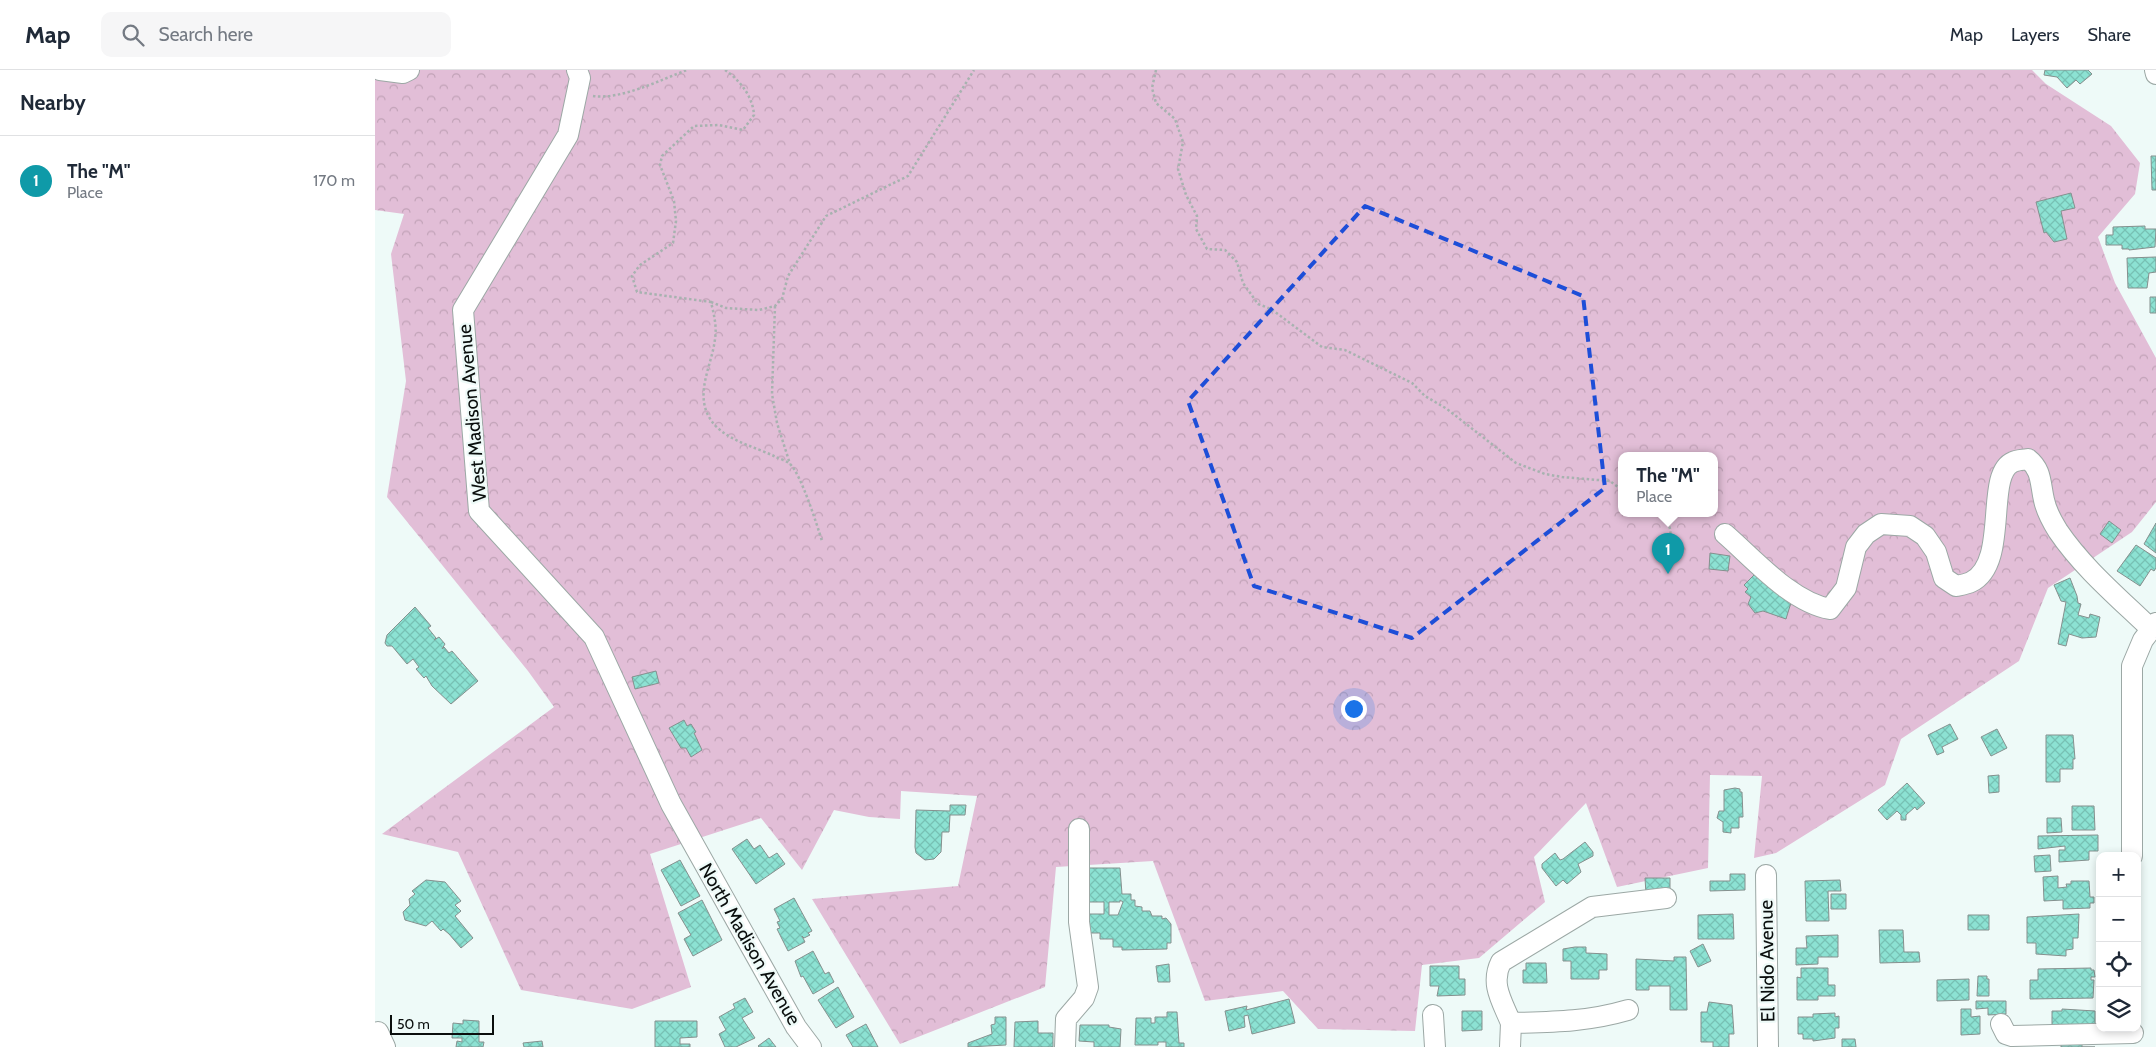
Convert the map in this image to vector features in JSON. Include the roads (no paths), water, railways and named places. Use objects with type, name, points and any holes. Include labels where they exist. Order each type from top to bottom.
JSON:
[{"type":"street","points":[[380,70],[403,73],[409,70]]},
{"type":"street","name":"West Madison Avenue","points":[[577,70],[580,78],[568,135],[463,310],[479,510],[594,637],[671,804],[691,840]]},
{"type":"street","points":[[2155,70],[2156,74]]},
{"type":"street","points":[[1725,534],[1797,596],[1813,606],[1830,609],[1838,601],[1846,588],[1856,547],[1866,534],[1881,524],[1910,526],[1925,536],[1936,552],[1944,578],[1956,586],[1972,581],[1991,559],[1995,511],[2003,470],[2012,462],[2028,459],[2036,466],[2041,479],[2045,503],[2058,531],[2102,581],[2154,626],[2143,640],[2131,666],[2131,852]]},
{"type":"street","points":[[1065,1047],[1066,1019],[1084,998],[1089,987],[1079,922],[1079,829]]},
{"type":"street","name":"North Madison Avenue","points":[[691,840],[796,1027],[811,1047]]},
{"type":"street","name":"El Nido Avenue","points":[[1766,875],[1768,1047]]},
{"type":"street","points":[[1510,1047],[1511,1023],[1498,993],[1495,974],[1501,962],[1592,907],[1666,898]]},
{"type":"street","points":[[1511,1023],[1576,1022],[1598,1019],[1629,1010]]},
{"type":"street","points":[[1433,1015],[1435,1047]]},
{"type":"street","points":[[2001,1024],[2006,1034],[2012,1036],[2133,1036]]},
{"type":"place","name":"The \"M\"","points":[[1668,574]]}]
